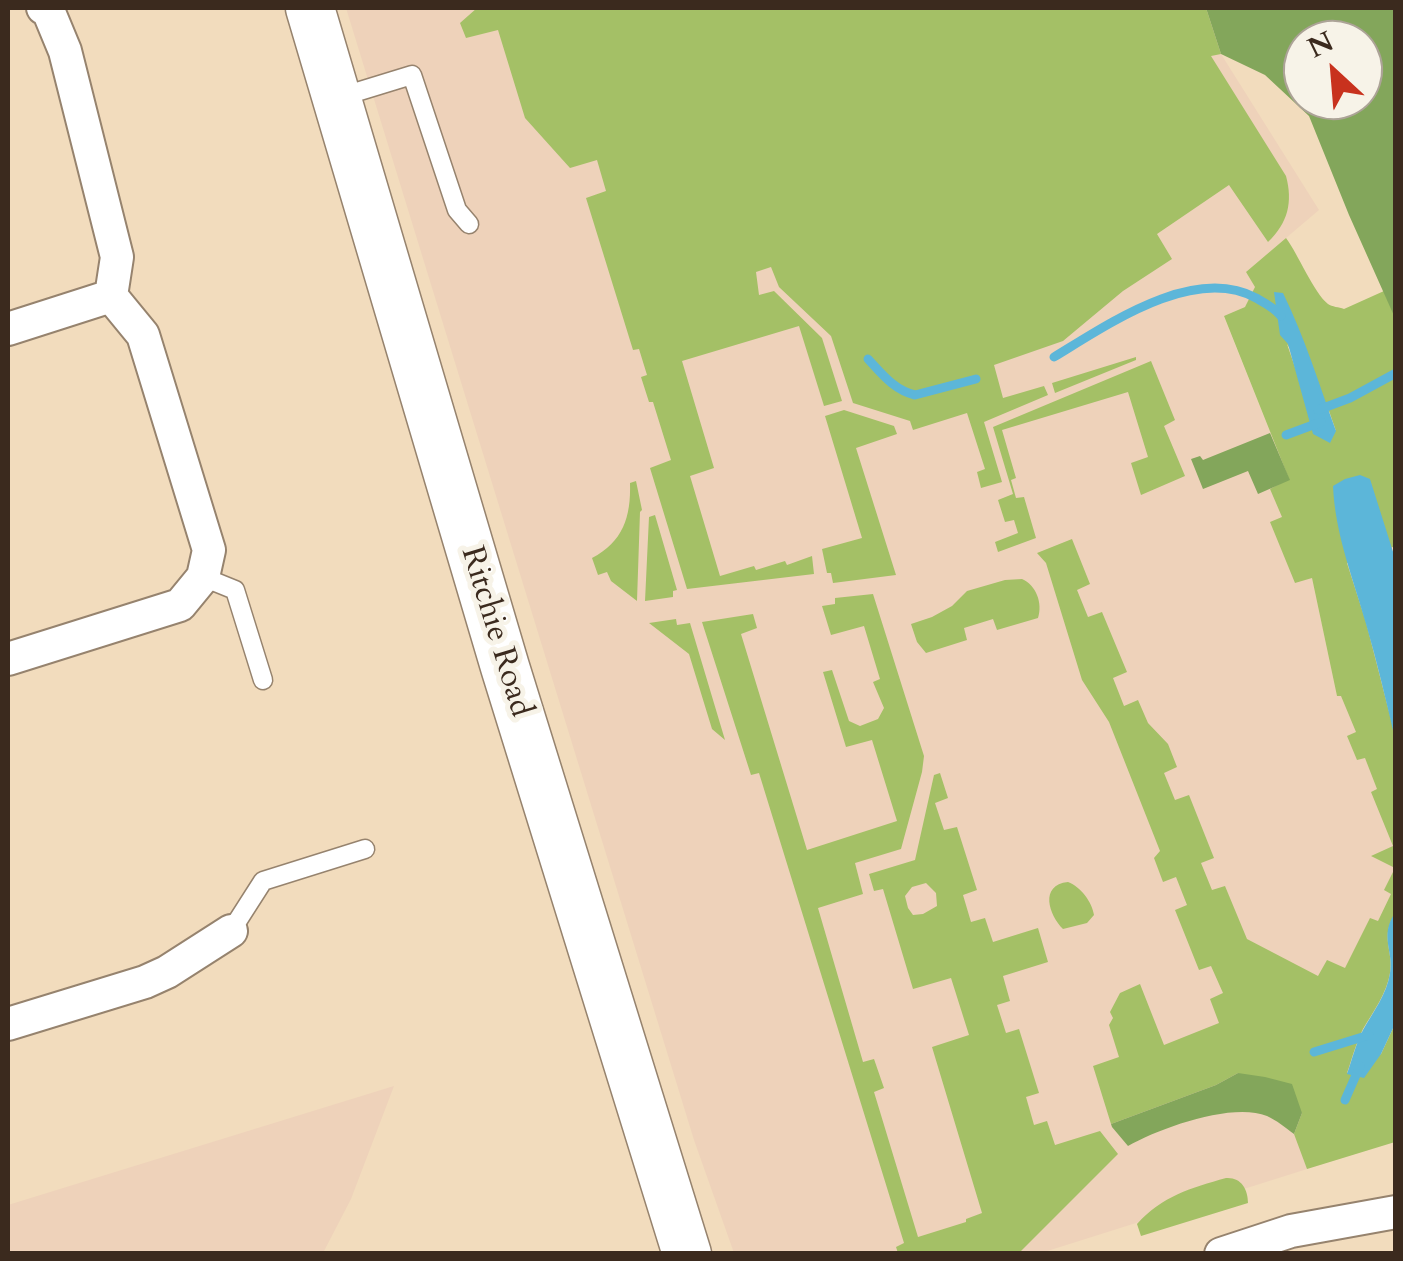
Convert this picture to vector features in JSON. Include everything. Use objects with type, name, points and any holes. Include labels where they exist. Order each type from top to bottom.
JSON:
[{"type":"street","points":[[8,659],[180,605],[203,578],[209,550],[143,335],[111,296],[117,257],[65,51],[48,10],[43,8]]},
{"type":"street","name":"Ritchie Road","points":[[310,8],[505,667],[688,1254]]},
{"type":"street","points":[[8,328],[111,296]]},
{"type":"street","points":[[8,1024],[146,982],[231,931]]},
{"type":"street","points":[[1220,1254],[1291,1231],[1396,1212]]},
{"type":"lane","points":[[337,98],[412,75],[456,210],[470,224]]},
{"type":"lane","points":[[203,578],[235,590],[263,680]]},
{"type":"lane","points":[[231,931],[262,881],[365,849]]},
{"type":"shaded area","points":[[346,8],[1206,8],[1221,54],[1319,210],[1246,272],[1256,287],[1245,307],[1224,317],[1293,489],[1337,696],[1356,693],[1395,811],[1395,907],[1347,972],[1319,976],[1380,1146],[1041,1253],[734,1253],[694,1140]]},
{"type":"shaded area","points":[[394,1086],[351,1199],[323,1253],[8,1253],[8,1205]]},
{"type":"green space","points":[[477,8],[1206,8],[1221,54],[1211,56],[1286,176],[1287,212],[1268,242],[1229,185],[1157,234],[1172,259],[1123,291],[1063,341],[994,365],[1003,398],[1044,386],[1048,395],[984,422],[1002,482],[981,488],[977,472],[985,469],[967,413],[913,430],[910,421],[853,403],[831,336],[779,287],[771,267],[756,272],[759,295],[774,291],[822,338],[842,401],[824,406],[799,326],[682,361],[714,468],[690,476],[720,576],[754,566],[756,570],[785,561],[787,565],[812,556],[814,574],[687,589],[650,468],[671,460],[641,377],[647,375],[639,349],[633,350],[586,198],[606,191],[597,160],[570,168],[525,118],[498,30],[466,38],[460,23]]},
{"type":"green space","points":[[1206,8],[1395,8],[1395,318],[1311,120],[1383,120],[1383,20],[1283,20],[1283,92],[1265,75],[1221,54]]},
{"type":"green space","points":[[1286,238],[1328,304],[1344,309],[1384,291],[1396,318],[1395,558],[1393,547],[1347,563],[1396,739],[1396,913],[1388,929],[1388,980],[1347,1073],[1381,1054],[1395,1024],[1395,1142],[1307,1169],[1294,1134],[1302,1113],[1238,1073],[1111,1124],[1093,1066],[1119,1057],[1109,1025],[1113,1018],[1110,1012],[1120,993],[1140,984],[1164,1045],[1219,1023],[1210,999],[1223,993],[1211,966],[1199,970],[1175,910],[1187,905],[1176,877],[1163,882],[1154,858],[1160,851],[1109,722],[1082,680],[1046,563],[1037,553],[1072,539],[1090,584],[1077,590],[1088,617],[1102,612],[1127,672],[1113,678],[1124,706],[1138,700],[1148,723],[1168,744],[1177,767],[1164,773],[1175,800],[1189,795],[1214,858],[1201,863],[1212,890],[1225,886],[1247,939],[1318,976],[1327,960],[1345,968],[1370,918],[1378,921],[1391,894],[1384,890],[1395,868],[1371,856],[1393,846],[1371,792],[1377,789],[1365,758],[1357,760],[1347,736],[1356,732],[1341,696],[1337,696],[1312,578],[1295,583],[1270,522],[1282,517],[1270,489],[1289,479],[1224,316],[1245,307],[1255,287],[1246,272]],"holes":[[[1287,344],[1329,411],[1336,431],[1296,370]]]},
{"type":"green space","points":[[1136,360],[1055,393],[1052,383]]},
{"type":"green space","points":[[1151,361],[1175,420],[1164,426],[1185,476],[1141,495],[1131,463],[1148,457],[1128,392],[1002,430],[1016,478],[1011,480],[1016,498],[1024,497],[1036,538],[998,552],[995,542],[1018,533],[1014,520],[1005,522],[998,500],[1013,494],[993,427]]},
{"type":"green space","points":[[844,410],[894,426],[897,434],[856,448],[896,575],[833,583],[822,549],[862,538],[825,416]]},
{"type":"green space","points":[[1270,433],[1290,480],[1258,494],[1248,471],[1203,489],[1191,459],[1200,456],[1203,460]]},
{"type":"green space","points":[[636,481],[642,510],[637,601],[611,581],[607,572],[598,575],[592,558],[618,536],[627,517],[630,483]]},
{"type":"green space","points":[[655,515],[677,590],[673,597],[645,601],[649,517]]},
{"type":"green space","points":[[1022,579],[1037,595],[1038,618],[997,630],[993,619],[964,628],[967,640],[926,653],[917,642],[911,624],[952,606],[967,591]]},
{"type":"green space","points":[[873,594],[924,756],[901,849],[855,863],[863,894],[818,908],[863,1062],[874,1059],[884,1088],[874,1092],[918,1237],[982,1213],[932,1047],[969,1035],[951,978],[913,989],[883,889],[874,891],[869,874],[915,860],[934,775],[940,773],[948,798],[935,803],[944,830],[957,827],[977,890],[963,895],[971,922],[985,918],[993,942],[1038,928],[1048,962],[1003,976],[1010,1001],[997,1005],[1006,1033],[1019,1029],[1039,1093],[1026,1097],[1034,1125],[1047,1121],[1055,1145],[1100,1131],[1118,1154],[1019,1253],[898,1253],[896,1247],[904,1243],[759,773],[751,775],[702,622],[753,614],[757,628],[741,634],[807,850],[897,821],[872,740],[846,747],[823,672],[832,670],[849,721],[860,726],[878,719],[884,708],[873,682],[880,679],[864,626],[831,635],[822,606],[835,604],[835,598]],"holes":[[[926,883],[936,893],[937,906],[913,915],[905,896],[912,887]]]},
{"type":"green space","points":[[676,619],[677,625],[690,623],[725,740],[712,729],[689,654],[649,623]]},
{"type":"green space","points":[[1068,882],[1085,896],[1094,915],[1087,923],[1063,929],[1049,901],[1053,889]]},
{"type":"green space","points":[[1238,1073],[1292,1084],[1302,1113],[1294,1134],[1270,1118],[1235,1112],[1196,1119],[1128,1146],[1112,1127],[1111,1124]]},
{"type":"green space","points":[[1226,1178],[1243,1185],[1248,1203],[1141,1236],[1137,1224],[1157,1206]]},
{"type":"water","points":[[1274,292],[1283,293],[1311,361],[1336,431],[1330,443],[1313,434],[1288,344],[1280,335]]},
{"type":"water","points":[[1360,475],[1370,479],[1395,558],[1395,739],[1334,504],[1333,486]]},
{"type":"water","points":[[1395,913],[1395,1024],[1364,1078],[1347,1074],[1388,981],[1391,965],[1387,936]]},
{"type":"waterway","points":[[1054,357],[1125,315],[1179,293],[1206,288],[1232,289],[1256,298],[1281,316]]},
{"type":"waterway","points":[[868,359],[883,376],[915,395],[976,379]]},
{"type":"waterway","points":[[1318,410],[1396,373]]},
{"type":"waterway","points":[[1286,435],[1321,422]]},
{"type":"waterway","points":[[1314,1052],[1369,1035]]},
{"type":"waterway","points":[[1345,1100],[1360,1066]]}]
